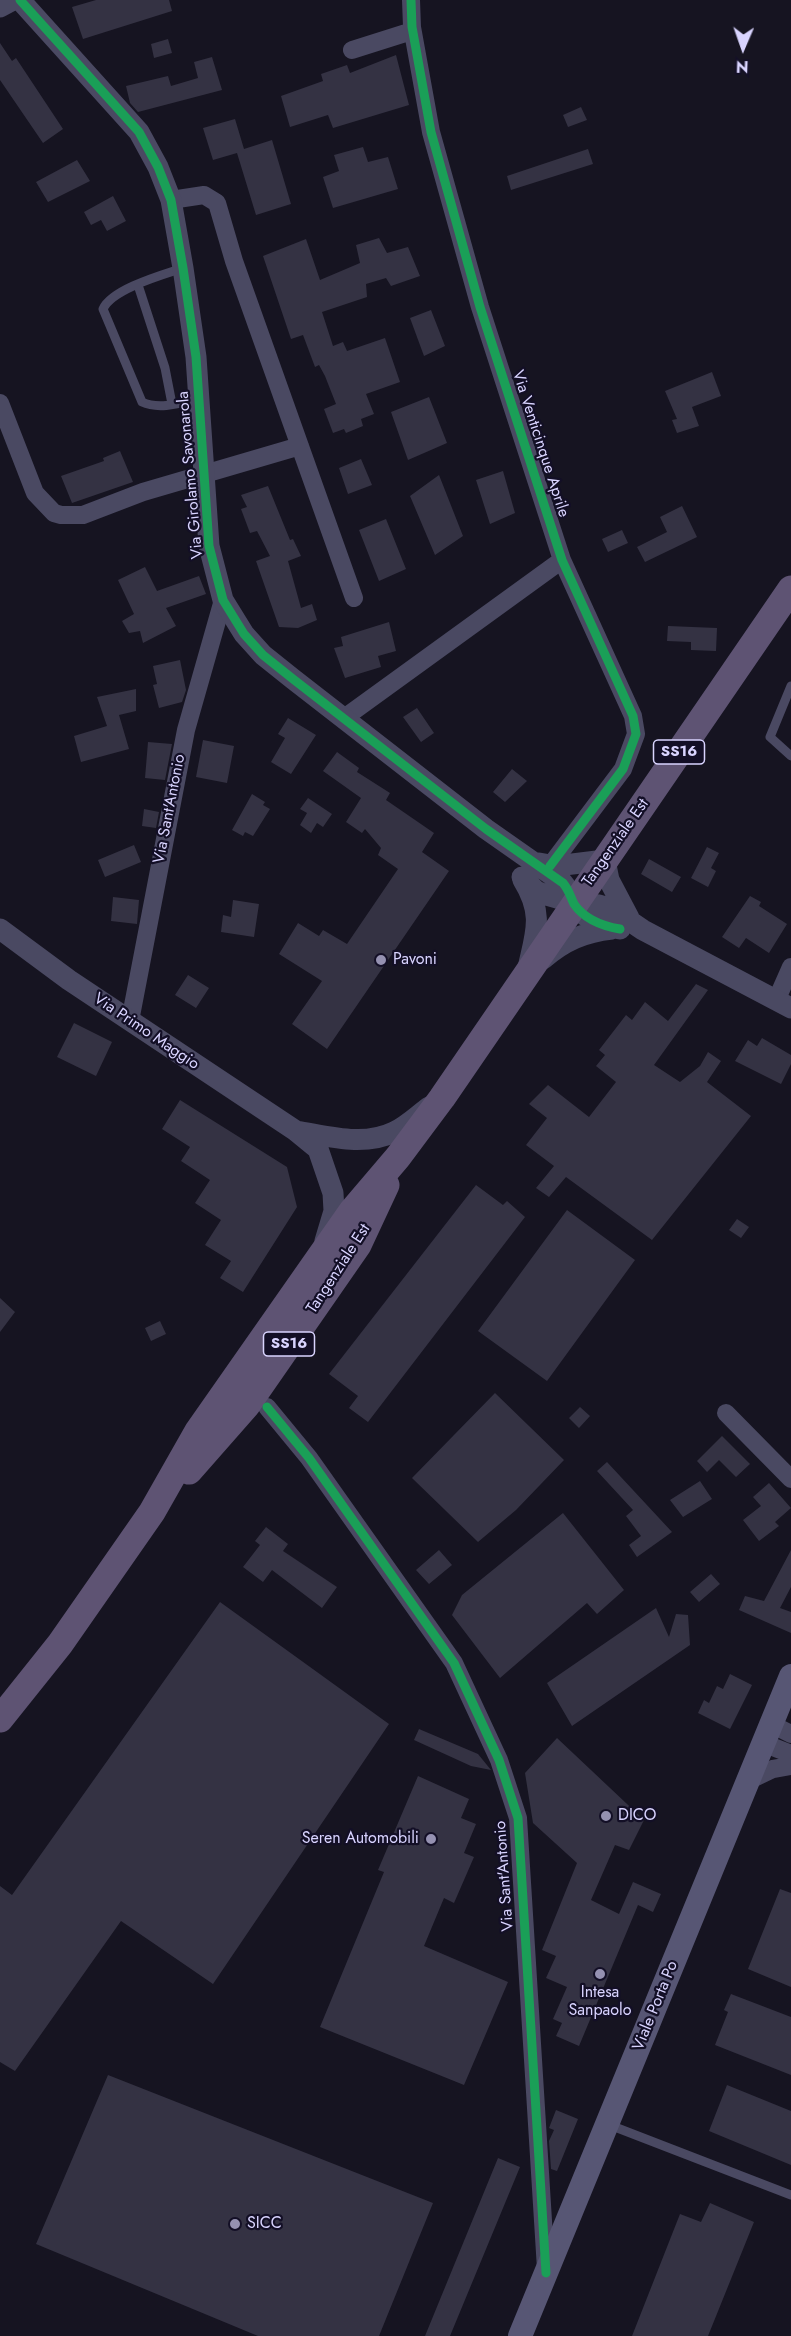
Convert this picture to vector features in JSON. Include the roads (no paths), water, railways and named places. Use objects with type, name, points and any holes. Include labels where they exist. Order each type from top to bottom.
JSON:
[{"type":"main road","name":"Tangenziale Est","points":[[0,1719],[60,1644],[152,1512],[198,1431],[352,1211],[398,1157],[442,1098],[791,589]]},
{"type":"main road","name":"Tangenziale Est","points":[[152,1512],[247,1405],[345,1264],[365,1232],[398,1157]]},
{"type":"main road","name":"Viale Porta Po","points":[[520,2336],[748,1781],[775,1733],[791,1676]]},
{"type":"street","points":[[0,6],[13,0]]},
{"type":"street","name":"Via Girolamo Savonarola","points":[[20,0],[139,132],[158,167],[171,200],[196,357],[209,546],[223,600],[244,634],[263,655],[486,829],[524,868],[563,883],[571,892],[574,903]]},
{"type":"street","name":"Via Venticinque Aprile","points":[[411,0],[412,31],[431,132],[468,264],[562,560],[633,716],[636,734],[623,769],[550,866]]},
{"type":"street","points":[[352,50],[412,31]]},
{"type":"street","points":[[171,200],[204,195],[218,203],[234,261],[354,598]]},
{"type":"street","points":[[0,403],[35,493],[54,513],[83,515],[143,492],[300,446]]},
{"type":"street","points":[[344,718],[562,560]]},
{"type":"street","name":"Via Sant'Antonio","points":[[130,1021],[186,730],[223,600]]},
{"type":"street","points":[[605,860],[609,880],[631,926]]},
{"type":"street","name":"Via Girolamo Savonarola","points":[[524,868],[605,860]]},
{"type":"street","name":"Via Girolamo Savonarola","points":[[524,868],[538,913],[529,972]]},
{"type":"street","points":[[574,903],[599,904],[631,926],[784,1004],[791,967]]},
{"type":"street","points":[[529,972],[561,944],[579,936],[631,926]]},
{"type":"street","name":"Via Primo Maggio","points":[[0,929],[130,1021],[296,1131],[318,1149],[333,1193],[334,1211],[320,1256]]},
{"type":"street","name":"Via Primo Maggio","points":[[296,1131],[350,1140],[375,1138],[395,1132],[442,1098]]},
{"type":"street","name":"Via Sant'Antonio","points":[[267,1407],[309,1458],[454,1663],[499,1760],[518,1818],[546,2273]]},
{"type":"street","points":[[726,1413],[791,1479]]},
{"type":"street","points":[[775,1733],[791,1754]]},
{"type":"street","points":[[748,1781],[773,1769],[791,1766]]},
{"type":"lane","points":[[183,268],[138,285],[106,301],[103,309],[142,402],[151,406],[199,399]]},
{"type":"lane","points":[[138,285],[165,368],[172,404]]},
{"type":"lane","points":[[791,686],[770,737],[791,756]]},
{"type":"lane","points":[[607,2124],[791,2195]]},
{"type":"place","name":"Pavoni","points":[[381,960]]},
{"type":"place","name":"DICO","points":[[606,1816]]},
{"type":"place","name":"Seren Automobili","points":[[431,1839]]},
{"type":"place","name":"Intesa Sanpaolo","points":[[600,1974]]},
{"type":"place","name":"SICC","points":[[235,2224]]}]
